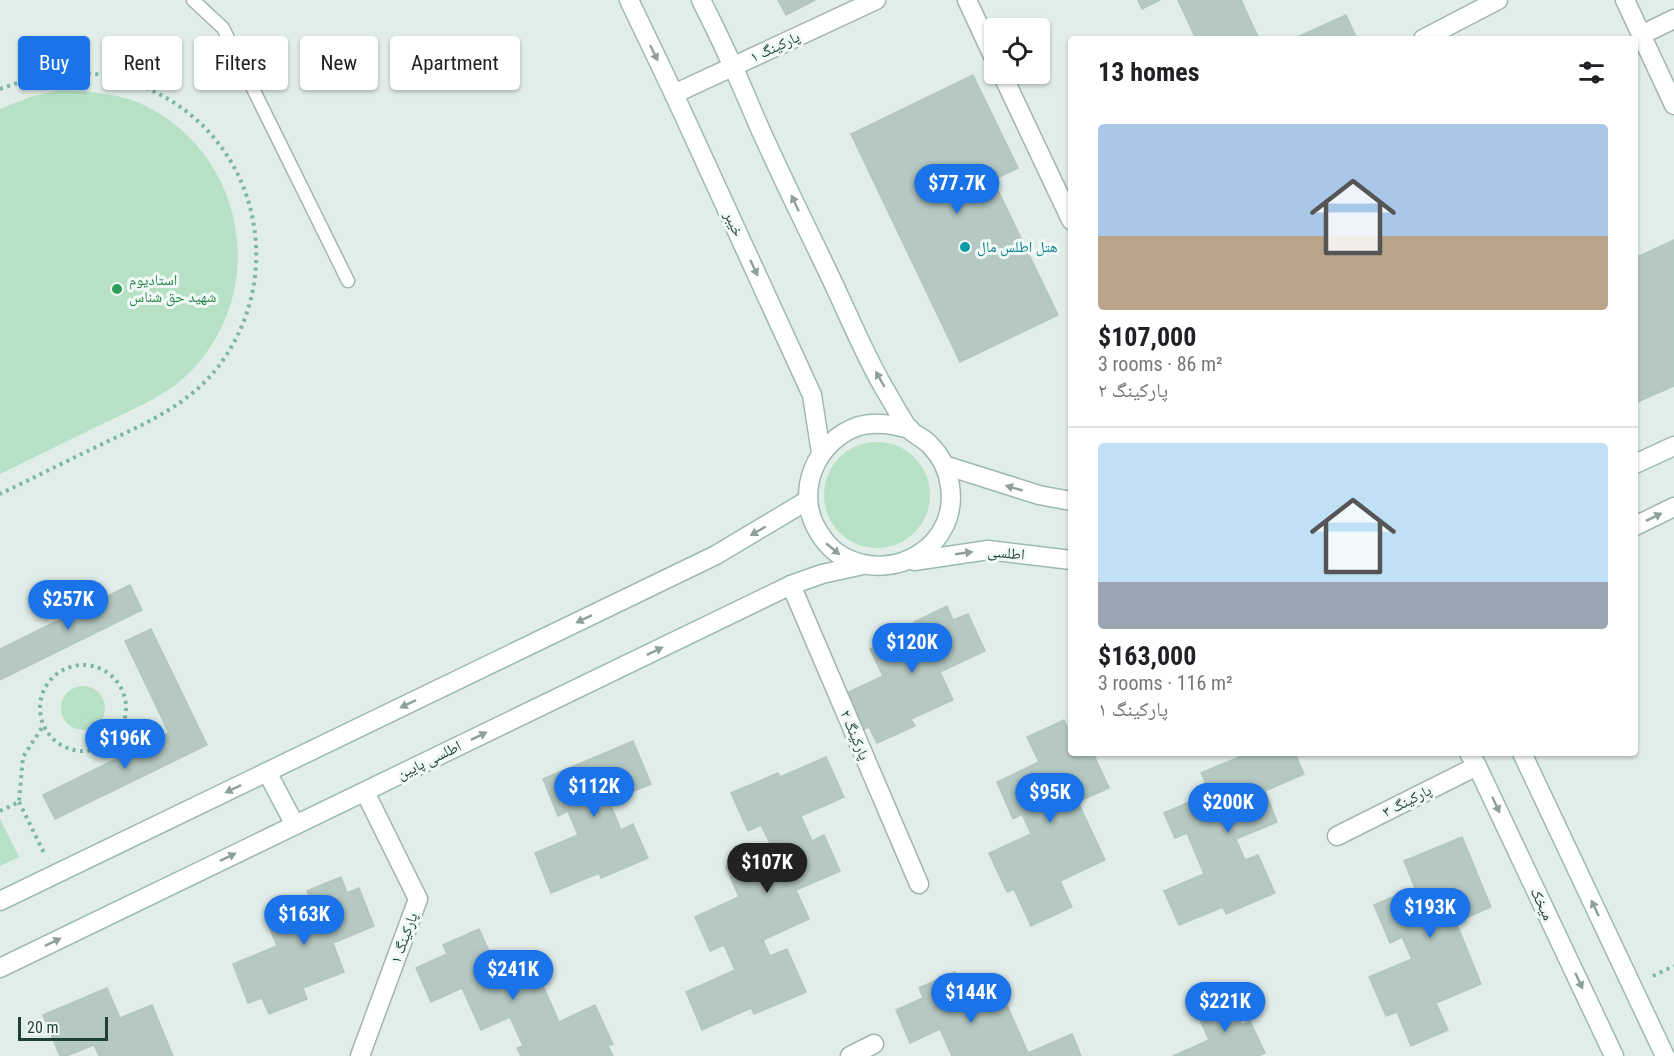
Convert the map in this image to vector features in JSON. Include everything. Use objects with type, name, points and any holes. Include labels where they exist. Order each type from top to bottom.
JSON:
[{"type":"street","name":"خیبر","points":[[629,0],[812,395],[821,453]]},
{"type":"street","points":[[701,0],[877,375],[910,429],[930,444],[944,465],[950,487],[950,510],[941,531],[926,550],[906,562],[885,567],[863,565],[842,557],[825,542],[813,523],[808,500],[810,476],[821,453],[838,436],[861,425],[885,423],[910,429]]},
{"type":"street","name":"پارکینگ ۱","points":[[674,94],[876,0]]},
{"type":"street","points":[[968,0],[984,36]]},
{"type":"street","points":[[1429,36],[1498,0]]},
{"type":"street","points":[[1625,0],[1674,105]]},
{"type":"street","points":[[1641,35],[1674,19]]},
{"type":"street","points":[[1007,84],[1068,214]]},
{"type":"street","points":[[1638,463],[1674,446]]},
{"type":"street","points":[[944,465],[1028,492],[1068,500]]},
{"type":"street","points":[[0,901],[716,555],[808,500]]},
{"type":"street","points":[[1638,525],[1674,507]]},
{"type":"street","name":"اطلسی","points":[[906,562],[988,550],[1068,560]]},
{"type":"street","name":"اطلسی پایین","points":[[0,968],[791,585],[822,574],[863,565]]},
{"type":"street","name":"پارکینگ ۲","points":[[791,585],[919,884]]},
{"type":"street","points":[[1523,756],[1665,1056]]},
{"type":"street","name":"پارکینگ ۳","points":[[1337,836],[1473,760]]},
{"type":"street","name":"میخک","points":[[1473,760],[1614,1056]]},
{"type":"street","points":[[267,772],[295,825]]},
{"type":"street","name":"پارکینگ ۱","points":[[360,1056],[418,899],[365,792]]},
{"type":"street","points":[[850,1056],[874,1044]]},
{"type":"lane","points":[[193,0],[223,28],[348,281]]},
{"type":"path","points":[[0,89],[25,80],[54,74],[84,73],[113,77],[142,85],[169,99],[194,116],[215,138],[232,162],[245,190],[254,219],[257,249],[256,278],[249,308],[223,362],[203,384],[181,404],[155,419],[0,494]]},
{"type":"path","points":[[43,726],[55,741],[72,750],[91,750],[109,743],[121,728],[126,709],[123,690],[111,675],[94,666],[75,665],[57,673],[44,688],[40,706],[43,726],[23,757],[19,801],[54,875]]},
{"type":"path","points":[[0,811],[19,801]]},
{"type":"green space","name":"استادیوم شهید حق شناس","points":[[56,91],[117,96],[137,102],[173,123],[202,152],[222,185],[234,222],[238,261],[232,300],[216,337],[182,380],[149,401],[0,474],[0,109],[30,97]]},
{"type":"green space","points":[[877,442],[897,446],[914,458],[926,475],[930,495],[926,515],[914,532],[897,544],[877,548],[857,544],[840,532],[828,515],[824,495],[828,475],[840,458],[857,446]]},
{"type":"green space","points":[[83,686],[92,687],[99,692],[104,699],[104,717],[99,724],[92,729],[83,730],[74,729],[67,724],[62,717],[61,708],[62,699],[67,692],[74,687]]},
{"type":"green space","points":[[0,819],[19,857],[0,866]]},
{"type":"building","points":[[778,0],[815,0],[786,15]]},
{"type":"building","points":[[1138,0],[1160,0],[1142,9]]},
{"type":"building","points":[[1178,0],[1241,0],[1258,36],[1195,36]]},
{"type":"building","points":[[1346,15],[1356,36],[1299,36]]},
{"type":"building","name":"هتل اطلس مال","points":[[973,75],[1018,168],[993,180],[1058,315],[960,362],[851,134]]},
{"type":"building","points":[[1674,240],[1674,386],[1638,402],[1638,257]]},
{"type":"building","points":[[130,585],[142,610],[0,680],[0,649]]},
{"type":"building","points":[[947,606],[953,620],[968,614],[985,651],[940,672],[953,700],[911,719],[915,726],[877,743],[869,727],[859,732],[838,697],[883,676],[870,649],[917,627],[914,622]]},
{"type":"building","points":[[151,629],[195,720],[169,733],[125,641]]},
{"type":"building","points":[[195,720],[207,745],[55,819],[43,795]]},
{"type":"building","points":[[1064,720],[1068,729],[1068,756],[1094,756],[1109,788],[1078,802],[1105,860],[1060,881],[1072,907],[1031,926],[1014,889],[1007,892],[989,853],[1031,834],[1022,814],[1013,819],[997,782],[1039,762],[1027,737]]},
{"type":"building","points":[[633,741],[651,784],[609,801],[621,830],[633,824],[648,858],[601,878],[599,873],[551,893],[535,853],[578,835],[568,811],[558,816],[543,779]]},
{"type":"building","points":[[1242,756],[1296,756],[1304,774],[1265,791],[1277,822],[1236,839],[1245,860],[1258,855],[1275,893],[1226,914],[1223,907],[1179,925],[1164,891],[1204,874],[1187,833],[1175,838],[1164,813],[1210,793],[1201,773]]},
{"type":"building","points":[[826,757],[844,797],[801,816],[812,841],[824,835],[840,871],[796,890],[809,919],[763,940],[770,956],[787,949],[806,992],[754,1014],[751,1008],[702,1030],[686,992],[735,970],[724,945],[710,951],[695,917],[739,897],[726,867],[772,847],[761,825],[748,831],[731,793],[778,773],[780,777]]},
{"type":"building","points":[[1462,837],[1491,907],[1456,922],[1481,984],[1436,1003],[1448,1030],[1411,1046],[1397,1012],[1386,1016],[1369,977],[1412,959],[1402,937],[1390,943],[1374,905],[1415,888],[1404,861]]},
{"type":"building","points":[[341,877],[347,893],[359,888],[374,926],[333,943],[344,972],[303,988],[307,999],[269,1014],[262,998],[248,1003],[233,964],[277,946],[266,919],[311,901],[307,891]]},
{"type":"building","points":[[479,929],[498,971],[530,956],[559,1022],[595,1005],[613,1044],[608,1046],[613,1056],[521,1056],[517,1048],[523,1046],[510,1017],[481,1030],[462,988],[431,1002],[416,968],[447,954],[443,945]]},
{"type":"building","points":[[955,972],[972,1010],[1003,996],[1028,1053],[1072,1034],[1081,1056],[952,1056],[940,1029],[910,1043],[896,1010],[923,998],[919,988]]},
{"type":"building","points":[[107,988],[120,1018],[152,1005],[173,1056],[99,1056],[94,1045],[66,1056],[60,1056],[43,1015]]},
{"type":"building","points":[[1229,996],[1242,1025],[1250,1021],[1265,1053],[1258,1056],[1173,1056],[1209,1040],[1196,1011]]},
{"type":"place","name":"هتل اطلس مال","points":[[965,247]]},
{"type":"place","name":"استادیوم شهید حق شناس","points":[[117,289]]}]
